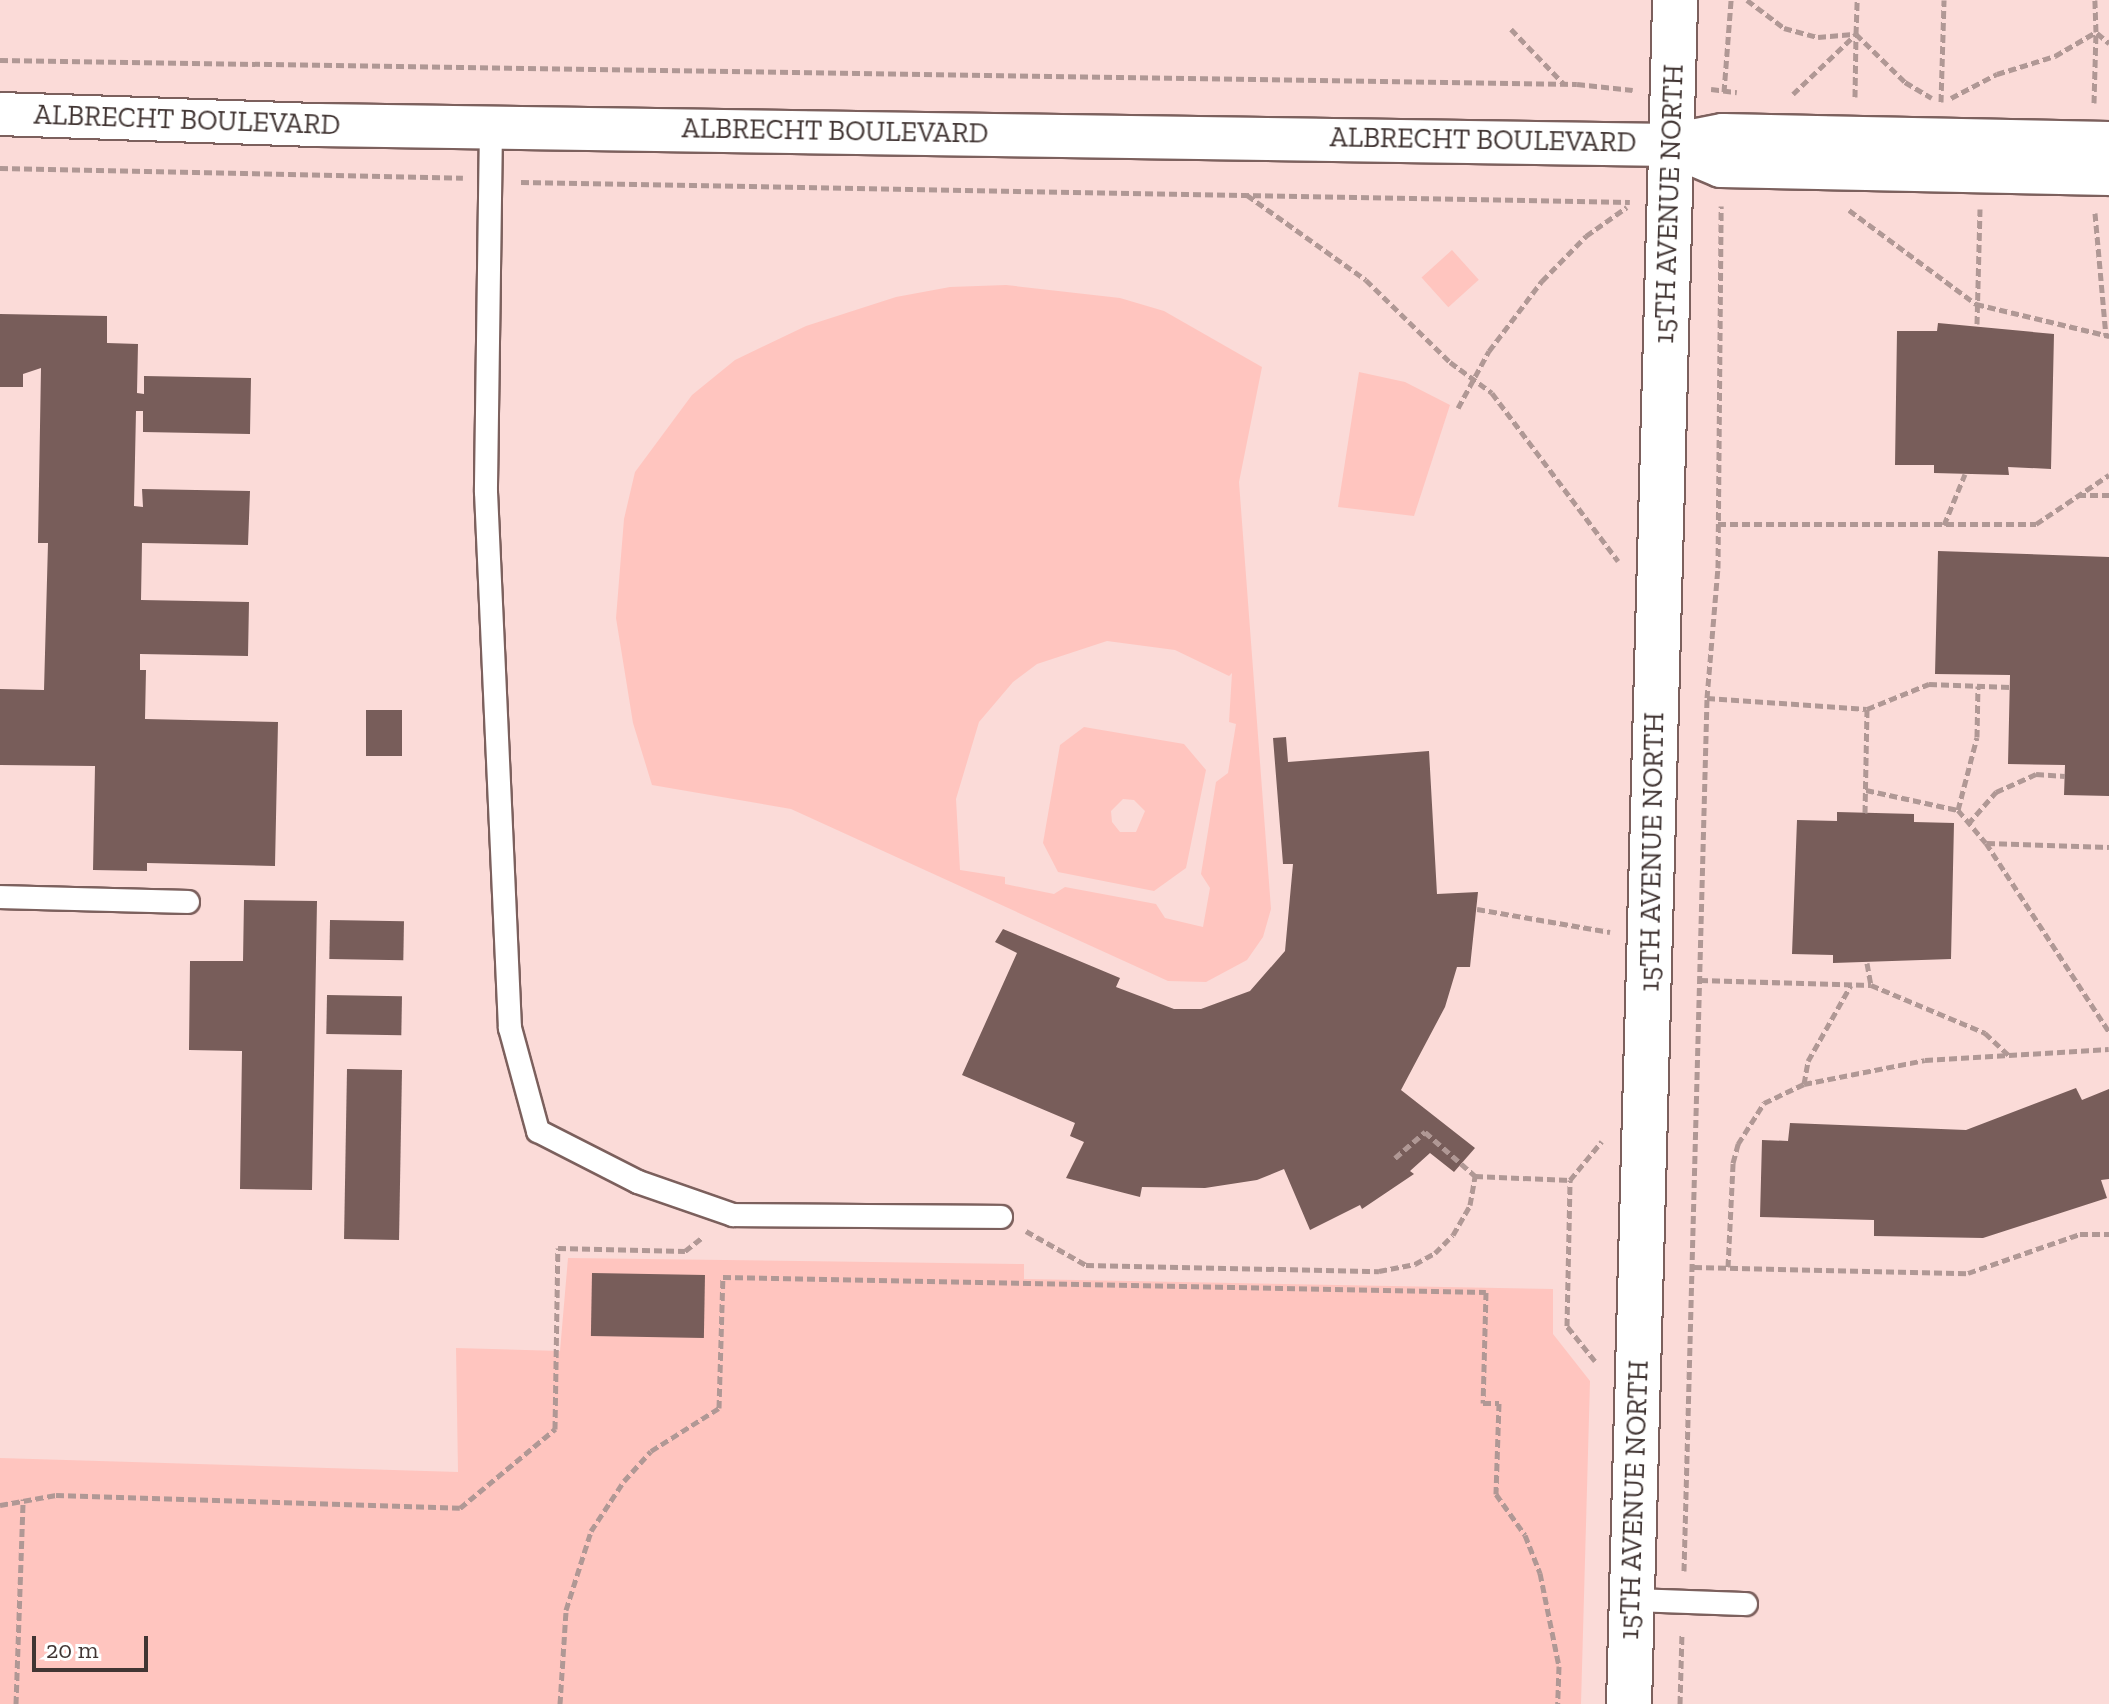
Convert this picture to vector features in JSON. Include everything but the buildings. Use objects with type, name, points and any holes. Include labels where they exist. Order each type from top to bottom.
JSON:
[{"type":"street","name":"15TH AVENUE NORTH","points":[[1629,1704],[1675,0]]},
{"type":"street","name":"ALBRECHT BOULEVARD","points":[[0,114],[491,127],[1671,145],[1725,176],[2109,174]]},
{"type":"street","name":"ALBRECHT BOULEVARD","points":[[1725,176],[2109,143]]},
{"type":"lane","points":[[491,127],[486,492],[510,1028],[538,1131],[638,1182],[733,1215],[1001,1217]]},
{"type":"lane","points":[[0,897],[188,902]]},
{"type":"lane","points":[[1631,1600],[1746,1604]]},
{"type":"path","points":[[1680,1704],[1707,698],[1718,524],[1724,89],[1731,0]]},
{"type":"path","points":[[1747,0],[1784,28],[1818,37],[1856,34],[1905,82],[1941,103]]},
{"type":"path","points":[[1854,100],[1857,0]]},
{"type":"path","points":[[1941,103],[1944,0]]},
{"type":"path","points":[[2094,104],[2095,0]]},
{"type":"path","points":[[1511,29],[1564,84]]},
{"type":"path","points":[[1941,103],[1997,74],[2055,56],[2096,32]]},
{"type":"path","points":[[2096,32],[2109,43]]},
{"type":"path","points":[[1802,98],[1789,98],[1856,34]]},
{"type":"path","points":[[0,60],[1564,84],[1724,89],[1750,95]]},
{"type":"path","points":[[1841,99],[1869,100]]},
{"type":"path","points":[[1926,102],[1956,103]]},
{"type":"path","points":[[2079,104],[2109,104]]},
{"type":"path","points":[[0,168],[490,181],[1634,202],[1586,236],[1542,281],[1472,378],[1458,408]]},
{"type":"path","points":[[1668,202],[1725,176]]},
{"type":"path","points":[[1247,195],[1366,280],[1492,393],[1628,575]]},
{"type":"path","points":[[1853,202],[1837,201],[1976,304],[2108,336],[2094,206],[2109,207]]},
{"type":"path","points":[[1964,204],[1994,205]]},
{"type":"path","points":[[1977,324],[1980,204]]},
{"type":"path","points":[[1944,525],[1965,474]]},
{"type":"path","points":[[1718,524],[2036,524],[2109,475]]},
{"type":"path","points":[[2077,495],[2109,495]]},
{"type":"path","points":[[1707,698],[1867,709],[1929,684],[2010,687]]},
{"type":"path","points":[[1958,810],[1977,737],[1978,686]]},
{"type":"path","points":[[1865,813],[1867,709]]},
{"type":"path","points":[[1968,824],[1996,792],[2036,774],[2065,776]]},
{"type":"path","points":[[1866,790],[1958,810],[1986,843],[2109,1032]]},
{"type":"path","points":[[1986,843],[2109,847]]},
{"type":"path","points":[[1477,909],[1619,933]]},
{"type":"path","points":[[1867,963],[1871,985]]},
{"type":"path","points":[[1700,980],[1871,985],[1985,1033],[2009,1055]]},
{"type":"path","points":[[1804,1084],[1808,1061],[1851,985]]},
{"type":"path","points":[[1728,1267],[1729,1184],[1738,1144],[1764,1103],[1804,1084],[1925,1060],[2109,1049]]},
{"type":"path","points":[[1395,1158],[1425,1132],[1475,1176],[1570,1180]]},
{"type":"path","points":[[1001,1217],[1086,1265],[1379,1271],[1415,1264],[1435,1253],[1453,1235],[1470,1205],[1475,1176]]},
{"type":"path","points":[[0,1505],[56,1495],[460,1508],[555,1429],[558,1248],[685,1251],[733,1215]]},
{"type":"path","points":[[1694,1267],[1968,1273],[2080,1234],[2109,1234]]},
{"type":"path","points":[[560,1704],[566,1610],[591,1531],[624,1481],[651,1451],[719,1408],[723,1277],[1486,1292],[1483,1403],[1499,1403],[1496,1494],[1525,1535],[1540,1573],[1559,1666],[1558,1704]]},
{"type":"path","points":[[16,1704],[23,1499]]},
{"type":"shaded area","points":[[1452,250],[1479,280],[1448,307],[1422,277]]},
{"type":"shaded area","points":[[1006,285],[1120,298],[1164,311],[1262,367],[1239,482],[1271,909],[1263,937],[1247,960],[1206,982],[1168,981],[791,809],[652,785],[633,723],[616,618],[624,519],[635,472],[692,395],[735,360],[806,326],[896,297],[950,287]],"holes":[[[1107,641],[1175,650],[1229,676],[1232,673],[1229,722],[1236,724],[1228,773],[1216,782],[1201,874],[1210,888],[1203,927],[1165,918],[1156,904],[1065,887],[1054,894],[1005,884],[1005,877],[960,870],[956,799],[979,722],[1013,682],[1037,664]]]},
{"type":"shaded area","points":[[1359,372],[1405,382],[1450,405],[1414,516],[1338,507]]},
{"type":"shaded area","points":[[1084,727],[1184,744],[1206,770],[1186,868],[1154,891],[1058,872],[1043,843],[1060,745]],"holes":[[[1123,799],[1134,800],[1145,811],[1136,832],[1120,832],[1112,822],[1111,811]]]},
{"type":"shaded area","points":[[568,1258],[1024,1264],[1024,1279],[1553,1289],[1553,1334],[1590,1381],[1581,1704],[0,1704],[0,1458],[458,1472],[456,1348],[560,1351]]}]
